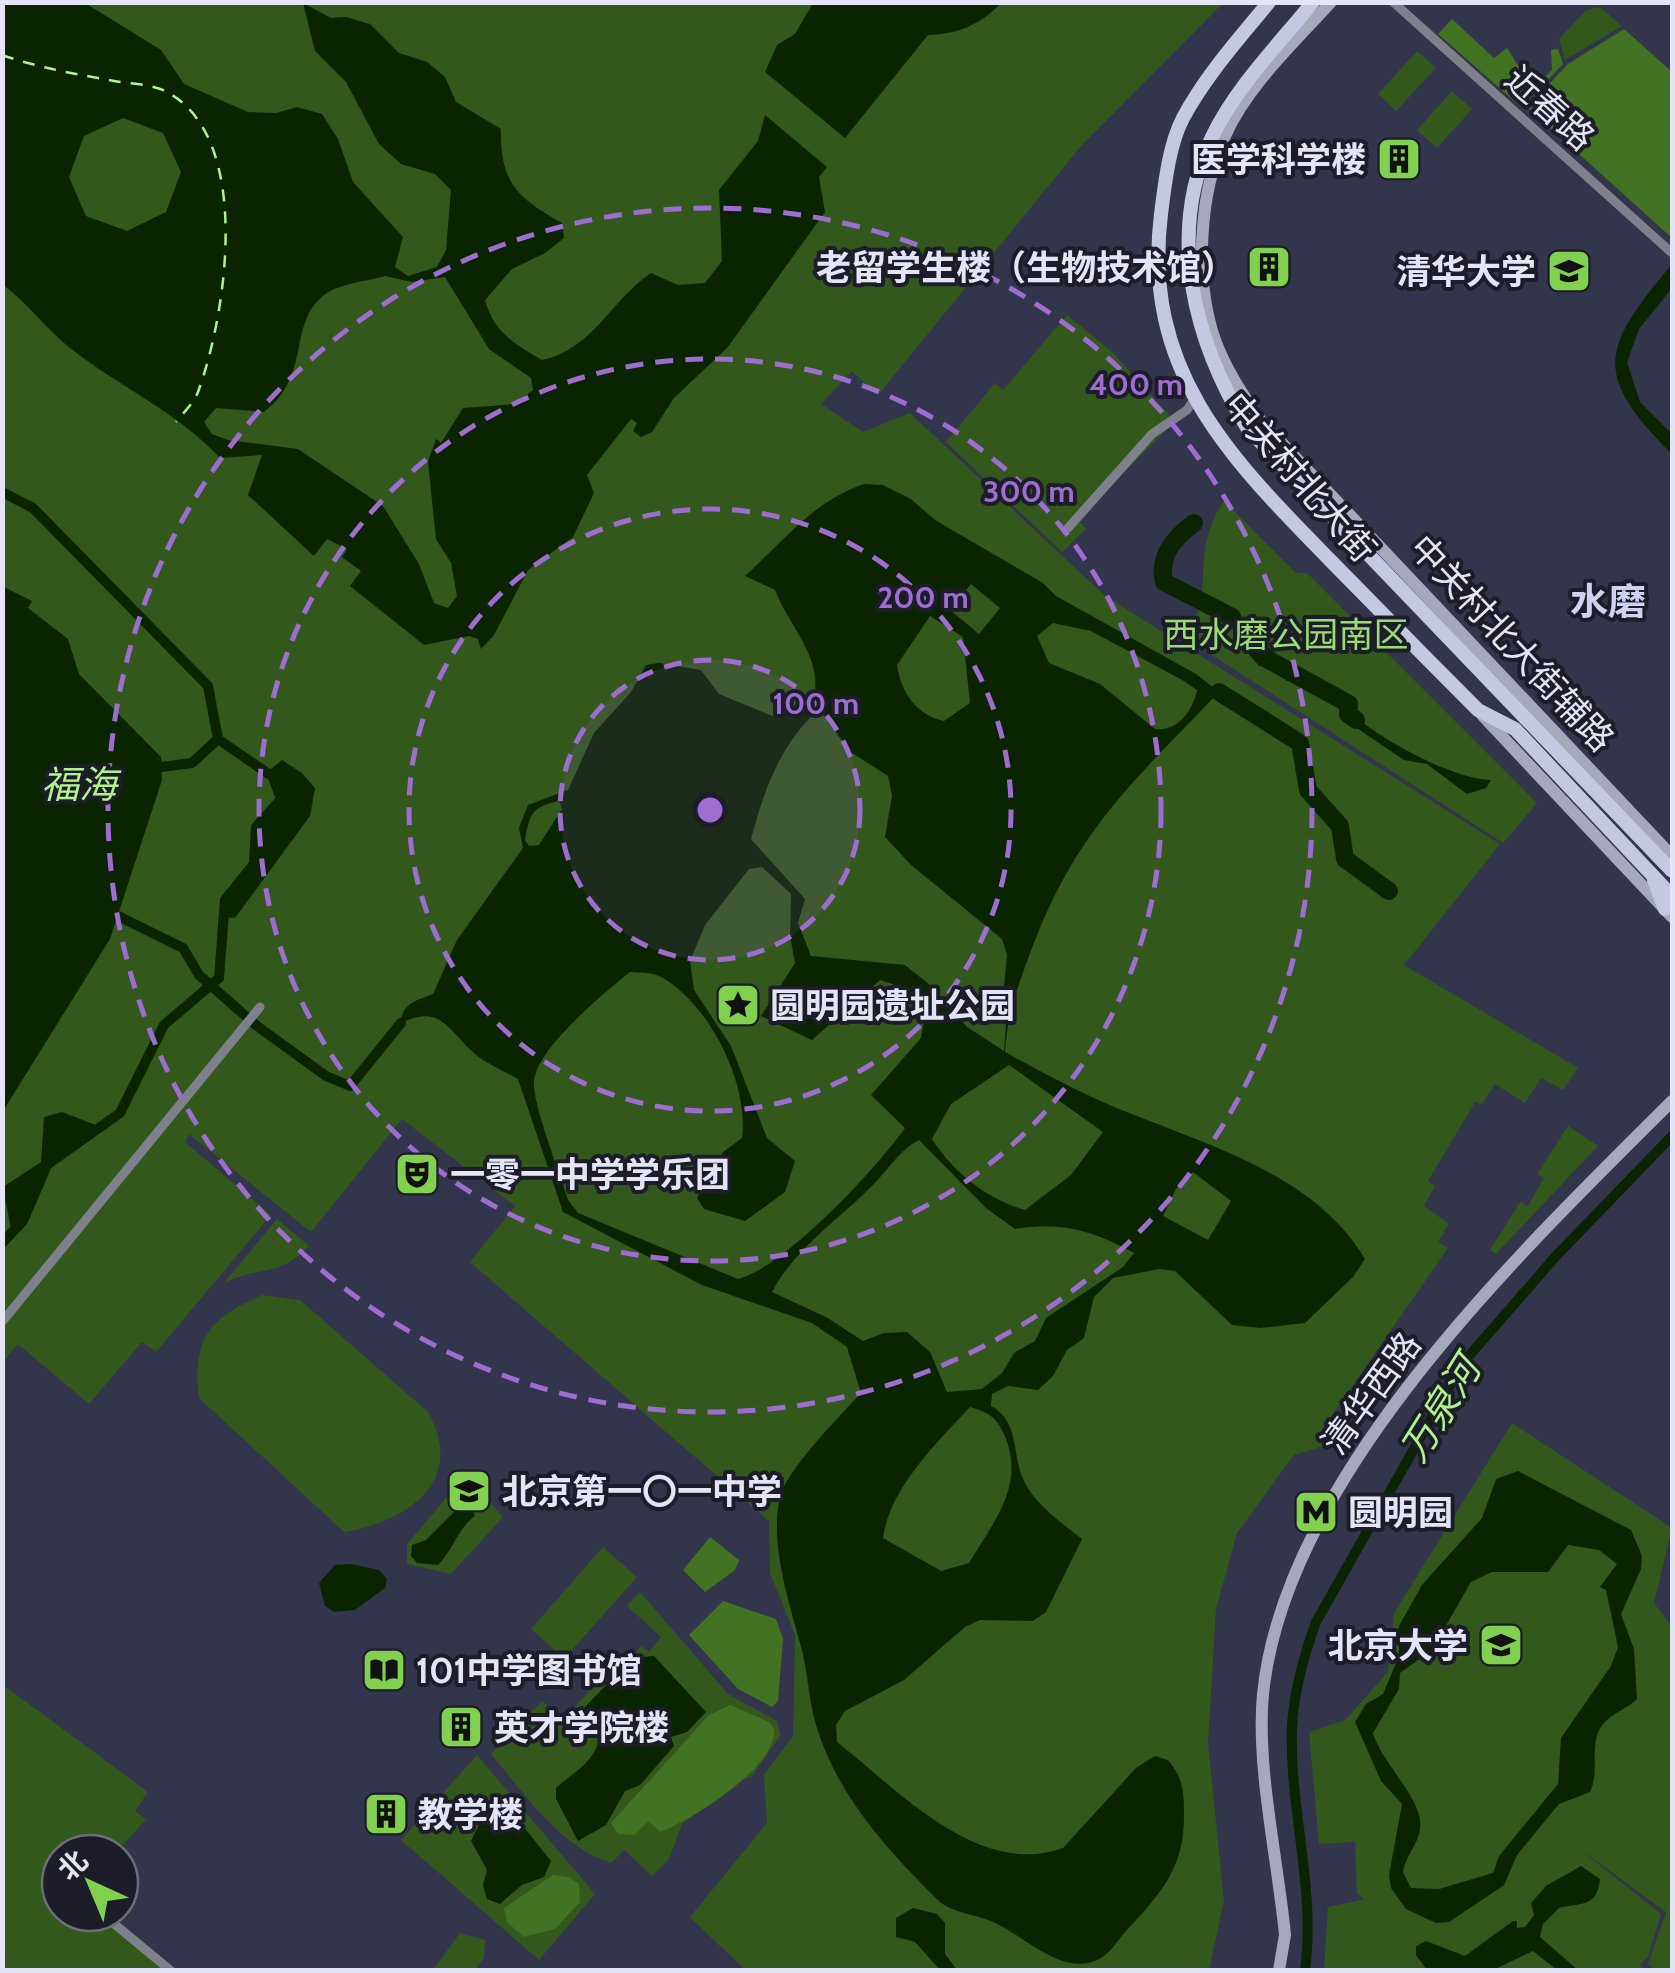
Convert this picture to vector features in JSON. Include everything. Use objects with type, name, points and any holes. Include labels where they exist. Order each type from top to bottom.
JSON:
[{"type":"main road","name":"中关村北大街","points":[[1269,2],[1211,73],[1181,121],[1165,182],[1157,243],[1160,295],[1166,334],[1193,400],[1224,448],[1478,710],[1515,730],[1652,874],[1670,907]]},
{"type":"main road","name":"中关村北大街","points":[[1313,2],[1243,86],[1211,138],[1196,186],[1189,244],[1193,304],[1218,381],[1248,429],[1672,871]]},
{"type":"street","name":"中关村北大街辅路","points":[[1330,2],[1255,88],[1226,133],[1206,190],[1206,299],[1214,338],[1230,375],[1260,420],[1672,856]]},
{"type":"street","name":"近春路","points":[[1393,2],[1672,252]]},
{"type":"street","points":[[1403,11],[1411,2]]},
{"type":"street","points":[[1068,528],[1152,434],[1193,400]]},
{"type":"street","name":"中关村北大街辅路","points":[[1478,710],[1670,907]]},
{"type":"street","points":[[2,1322],[260,1007]]},
{"type":"street","name":"清华西路","points":[[1279,1970],[1285,1935],[1263,1696],[1276,1618],[1339,1488],[1441,1348],[1519,1259],[1672,1101]]},
{"type":"street","points":[[125,1933],[170,1970]]},
{"type":"green space","name":"圆明园遗址公园","points":[[3,3],[1223,3],[1081,146],[878,395],[852,371],[821,404],[863,432],[910,413],[1104,595],[1500,844],[1404,965],[1578,1068],[1563,1090],[1541,1078],[1525,1103],[1495,1084],[1482,1104],[1475,1102],[1428,1181],[1435,1186],[1424,1206],[1449,1224],[1438,1242],[1448,1248],[1321,1431],[1324,1446],[1294,1455],[1237,1533],[1216,1609],[1208,1743],[1224,1901],[1209,1970],[745,1970],[690,1917],[767,1823],[764,1775],[793,1736],[795,1635],[770,1573],[769,1521],[470,1262],[515,1206],[402,1119],[311,1232],[189,1134],[185,1142],[271,1215],[156,1352],[142,1342],[89,1404],[18,1344],[3,1362]]},
{"type":"green space","points":[[1600,7],[1622,26],[1565,60],[1559,39],[1586,10]]},
{"type":"green space","points":[[1452,19],[1494,58],[1507,48],[1526,78],[1545,77],[1552,70],[1551,50],[1558,49],[1563,64],[1521,107],[1438,34]]},
{"type":"green space","points":[[1624,29],[1672,72],[1672,238],[1527,107],[1568,64]]},
{"type":"green space","points":[[1417,51],[1436,68],[1396,111],[1378,94]]},
{"type":"green space","points":[[1452,91],[1472,109],[1437,148],[1417,130]]},
{"type":"green space","points":[[1067,315],[1111,351],[1175,421],[1078,519],[1086,529],[1062,552],[946,442],[995,383],[1003,390]]},
{"type":"green space","name":"西水磨公园南区","points":[[1224,501],[1296,573],[1307,573],[1537,803],[1503,843],[1178,633],[1201,609],[1207,540]]},
{"type":"green space","points":[[1568,1126],[1598,1146],[1496,1254],[1490,1250],[1520,1202],[1528,1206],[1544,1178],[1537,1174]]},
{"type":"green space","points":[[277,1219],[309,1246],[279,1267],[224,1283]]},
{"type":"green space","points":[[262,1295],[300,1300],[428,1412],[438,1437],[440,1458],[435,1478],[409,1508],[389,1519],[344,1532],[199,1398],[199,1359],[208,1332],[229,1312]]},
{"type":"green space","name":"北京大学","points":[[1512,1423],[1672,1528],[1654,1603],[1672,1627],[1672,1970],[1656,1970],[1648,1964],[1666,1912],[1577,1847],[1661,1914],[1648,1957],[1640,1965],[1645,1970],[1324,1970],[1328,1907],[1365,1899],[1357,1894],[1355,1842],[1319,1844],[1309,1732],[1345,1720],[1388,1672],[1394,1613]]},
{"type":"green space","points":[[466,1475],[503,1517],[451,1574],[407,1564],[407,1544]]},
{"type":"green space","points":[[710,1537],[739,1560],[735,1570],[705,1592],[683,1570]]},
{"type":"green space","points":[[603,1547],[637,1577],[564,1659],[531,1629]]},
{"type":"green space","points":[[640,1592],[728,1694],[777,1721],[780,1736],[752,1776],[735,1783],[682,1824],[669,1859],[652,1876],[624,1850],[611,1863],[574,1844],[544,1817],[491,1754],[542,1701],[563,1720],[626,1650],[633,1655],[641,1646],[649,1652],[661,1637],[627,1606]]},
{"type":"green space","points":[[723,1601],[776,1619],[783,1639],[778,1701],[772,1707],[738,1689],[689,1635]]},
{"type":"green space","points":[[2,1684],[148,1792],[135,1811],[146,1819],[134,1833],[40,1833],[40,1933],[122,1933],[168,1970],[3,1970]]},
{"type":"green space","points":[[730,1705],[769,1722],[774,1729],[772,1744],[762,1759],[730,1790],[674,1826],[660,1832],[648,1821],[635,1835],[618,1834],[611,1823],[709,1715]]},
{"type":"green space","points":[[477,1755],[595,1894],[539,1960],[401,1840]]},
{"type":"green space","points":[[553,1875],[569,1877],[579,1884],[580,1902],[555,1929],[524,1937],[507,1922],[504,1908]]},
{"type":"green space","points":[[460,1933],[485,1940],[484,1958],[475,1970],[433,1970]]},
{"type":"water","points":[[3,2],[85,3],[161,50],[184,84],[248,112],[276,113],[297,107],[322,114],[338,139],[353,182],[403,237],[395,267],[408,276],[437,267],[446,250],[451,190],[435,174],[401,164],[379,144],[346,82],[315,51],[303,3],[331,18],[346,17],[370,24],[399,53],[427,62],[445,77],[456,102],[501,129],[504,163],[514,187],[562,223],[564,238],[545,253],[512,269],[485,300],[500,329],[542,360],[588,335],[651,273],[678,285],[705,283],[722,261],[719,190],[758,141],[765,115],[827,167],[819,177],[825,212],[727,348],[674,398],[652,432],[641,437],[633,431],[637,423],[631,419],[587,475],[594,493],[573,537],[528,570],[494,635],[481,649],[478,639],[469,636],[424,645],[350,586],[361,571],[342,557],[347,549],[327,539],[314,556],[248,495],[262,455],[220,458],[167,413],[70,348],[3,285]],"holes":[[[123,118],[163,133],[181,172],[166,212],[127,231],[86,216],[69,177],[84,136]],[[385,276],[412,282],[445,277],[489,349],[531,378],[533,390],[516,404],[463,408],[441,443],[436,439],[428,462],[436,539],[451,563],[457,596],[448,608],[434,603],[419,564],[383,506],[298,449],[228,440],[212,434],[204,422],[216,408],[264,412],[288,383],[313,307],[337,288]]]},
{"type":"water","points":[[813,2],[1001,3],[968,27],[928,35],[845,138],[765,72],[777,45],[795,34]]},
{"type":"water","points":[[1672,264],[1672,288],[1639,329],[1627,362],[1640,402],[1672,434],[1672,454],[1628,402],[1618,380],[1615,360],[1631,317]]},
{"type":"water","points":[[864,484],[883,485],[911,499],[935,520],[1043,583],[1056,596],[1196,674],[1219,692],[1112,807],[1070,867],[1024,970],[1011,1010],[1005,1052],[1094,1098],[1243,1159],[1279,1178],[1341,1227],[1365,1259],[1353,1277],[1305,1323],[1261,1328],[1232,1325],[1175,1271],[1159,1269],[1113,1278],[1094,1297],[1084,1338],[1067,1350],[1053,1376],[1038,1390],[1008,1386],[992,1394],[991,1406],[1007,1421],[1030,1491],[1050,1514],[1082,1539],[1046,1612],[1033,1621],[980,1620],[965,1627],[904,1680],[845,1711],[836,1725],[837,1742],[913,1804],[970,1840],[1001,1851],[1032,1854],[1063,1848],[1136,1768],[1155,1756],[1168,1760],[1180,1780],[1184,1801],[1183,1835],[1175,1865],[1160,1891],[1111,1949],[1088,1963],[1062,1961],[991,1921],[941,1903],[867,1822],[825,1751],[813,1715],[803,1653],[782,1573],[777,1519],[779,1501],[791,1475],[861,1393],[847,1347],[812,1323],[702,1285],[563,1212],[518,1079],[480,1058],[435,1018],[426,1016],[401,1023],[407,1007],[433,994],[457,940],[523,848],[519,828],[528,805],[568,790],[594,733],[631,692],[646,665],[659,663],[701,670],[719,694],[775,717],[815,693],[808,653],[775,590],[745,576],[800,524]],"holes":[[[971,584],[1000,608],[979,634],[950,610]],[[930,616],[963,637],[970,703],[944,721],[934,718],[911,701],[897,665]],[[1053,623],[1091,631],[1197,690],[1192,705],[1177,724],[1155,729],[1100,684],[1049,663],[1037,636]],[[819,709],[849,751],[888,776],[892,796],[885,837],[911,865],[1002,939],[1007,955],[1001,1019],[1006,1025],[1004,1051],[967,1027],[935,989],[905,965],[811,956],[798,923],[805,899],[751,839],[768,785],[784,753]],[[559,801],[562,809],[539,845],[529,846],[525,840],[537,809]],[[762,867],[791,894],[790,936],[795,963],[761,1016],[812,1040],[880,980],[908,989],[926,1007],[921,1038],[871,1095],[905,1128],[852,1191],[804,1237],[757,1271],[738,1279],[578,1213],[568,1200],[542,1121],[534,1081],[547,1053],[589,1007],[630,972],[657,975],[679,989],[710,1026],[723,1047],[739,1094],[742,1138],[723,1152],[697,1198],[704,1209],[745,1221],[785,1192],[795,1161],[767,1138],[731,1046],[694,990],[690,961],[705,925],[749,869]],[[1009,1065],[1103,1132],[1071,1175],[1025,1210],[973,1183],[950,1163],[932,1139],[951,1104]],[[919,1140],[986,1208],[1015,1229],[1047,1226],[1077,1230],[1134,1253],[1123,1267],[1046,1318],[1035,1341],[1014,1353],[1002,1373],[982,1389],[947,1392],[930,1352],[907,1332],[884,1333],[863,1341],[826,1317],[772,1292],[803,1250],[869,1189],[898,1156]],[[1193,1172],[1231,1201],[1208,1240],[1163,1216],[1176,1189]],[[970,1407],[987,1413],[998,1423],[1010,1452],[1009,1485],[997,1516],[969,1563],[941,1571],[883,1538],[895,1501],[930,1451]]]},
{"type":"water","name":"福海","points":[[2,586],[32,601],[28,608],[68,639],[79,674],[161,757],[162,780],[110,939],[3,1111]]},
{"type":"water","points":[[1215,604],[1239,617],[1291,671],[1304,673],[1351,706],[1353,715],[1366,725],[1438,766],[1491,780],[1486,788],[1467,794],[1427,764],[1404,760],[1345,720],[1341,706],[1315,687],[1287,681],[1273,669],[1259,666],[1234,637],[1232,625],[1214,609]]},
{"type":"water","points":[[282,760],[302,773],[315,788],[310,816],[235,918],[224,917],[225,900],[254,864],[256,827],[281,799],[267,772]]},
{"type":"water","points":[[62,1112],[101,1127],[47,1165],[23,1221],[12,1234],[3,1187],[41,1162],[44,1117]]},
{"type":"water","points":[[1518,1471],[1631,1530],[1642,1556],[1641,1569],[1621,1614],[1634,1649],[1637,1699],[1608,1719],[1599,1731],[1590,1792],[1559,1804],[1517,1855],[1504,1885],[1449,1922],[1436,1923],[1406,1909],[1391,1888],[1389,1875],[1402,1804],[1381,1781],[1355,1722],[1366,1704],[1383,1694],[1399,1656],[1399,1626],[1422,1585],[1482,1518],[1496,1479]],"holes":[[[1568,1545],[1599,1550],[1617,1564],[1600,1587],[1606,1590],[1618,1647],[1611,1666],[1561,1738],[1558,1784],[1499,1856],[1493,1873],[1439,1889],[1411,1888],[1403,1872],[1419,1834],[1419,1817],[1373,1733],[1399,1689],[1400,1673],[1432,1650],[1471,1582],[1492,1572],[1548,1572]]]},
{"type":"water","points":[[459,1507],[472,1508],[475,1516],[443,1559],[438,1565],[417,1563],[411,1556],[412,1545],[426,1540]]},
{"type":"water","points":[[335,1565],[379,1570],[387,1579],[385,1588],[355,1610],[334,1612],[325,1606],[319,1583]]},
{"type":"water","points":[[654,1656],[706,1712],[687,1732],[671,1737],[674,1746],[640,1785],[625,1791],[606,1825],[578,1841],[556,1799],[556,1788],[588,1760],[600,1737],[580,1712],[614,1677],[621,1680],[626,1675],[624,1667],[631,1658]]},
{"type":"water","points":[[511,1811],[551,1861],[544,1877],[522,1885],[500,1904],[487,1899],[483,1885],[487,1870],[471,1841],[479,1825]]},
{"type":"water","points":[[1581,1866],[1600,1879],[1595,1895],[1586,1902],[1559,1908],[1543,1924],[1540,1937],[1578,1970],[1557,1970],[1533,1951],[1493,1970],[1427,1970],[1416,1955],[1416,1946],[1426,1941],[1465,1956],[1513,1921],[1517,1921],[1517,1928],[1525,1927],[1534,1915],[1531,1903],[1546,1886]]},
{"type":"water","points":[[913,1908],[937,1914],[945,1923],[945,1954],[957,1970],[940,1970],[915,1942],[896,1937],[896,1918]]},
{"type":"waterway","points":[[2,492],[33,508],[208,686],[218,739],[273,777],[281,799],[256,827],[254,864],[225,900],[219,978],[164,1025],[120,1113],[47,1165],[23,1221],[2,1243]]},
{"type":"waterway","points":[[1194,523],[1169,548],[1163,564],[1164,582],[1232,617]]},
{"type":"waterway","points":[[1267,659],[1349,704],[1348,714],[1356,720]]},
{"type":"waterway","points":[[1219,692],[1300,743],[1308,790],[1340,826],[1345,859],[1389,891]]},
{"type":"waterway","points":[[161,767],[192,763],[218,739]]},
{"type":"waterway","points":[[118,916],[183,948],[199,975],[257,1026],[326,1076],[350,1086],[401,1023]]},
{"type":"waterway","name":"万泉河","points":[[1305,1970],[1307,1909],[1294,1788],[1292,1726],[1300,1673],[1316,1622],[1462,1364],[1556,1256],[1672,1136]]},
{"type":"ferry route","points":[[2,55],[161,89],[194,115],[212,148],[222,188],[226,231],[223,276],[217,320],[198,392],[176,422]]},
{"type":"place","name":"医学科学楼","points":[[1399,159]]},
{"type":"place","name":"老留学生楼（生物技术馆）","points":[[1269,267]]},
{"type":"place","name":"清华大学","points":[[1569,271]]},
{"type":"place","name":"圆明园遗址公园","points":[[738,1005]]},
{"type":"place","name":"一零一中学学乐团","points":[[417,1174]]},
{"type":"place","name":"北京第一〇一中学","points":[[469,1491]]},
{"type":"place","name":"圆明园","points":[[1316,1512]]},
{"type":"place","name":"北京大学","points":[[1501,1645]]},
{"type":"place","name":"101中学图书馆","points":[[384,1670]]},
{"type":"place","name":"英才学院楼","points":[[461,1727]]},
{"type":"place","name":"教学楼","points":[[386,1814]]},
{"type":"district","name":"水磨","points":[[1608,601]]}]
